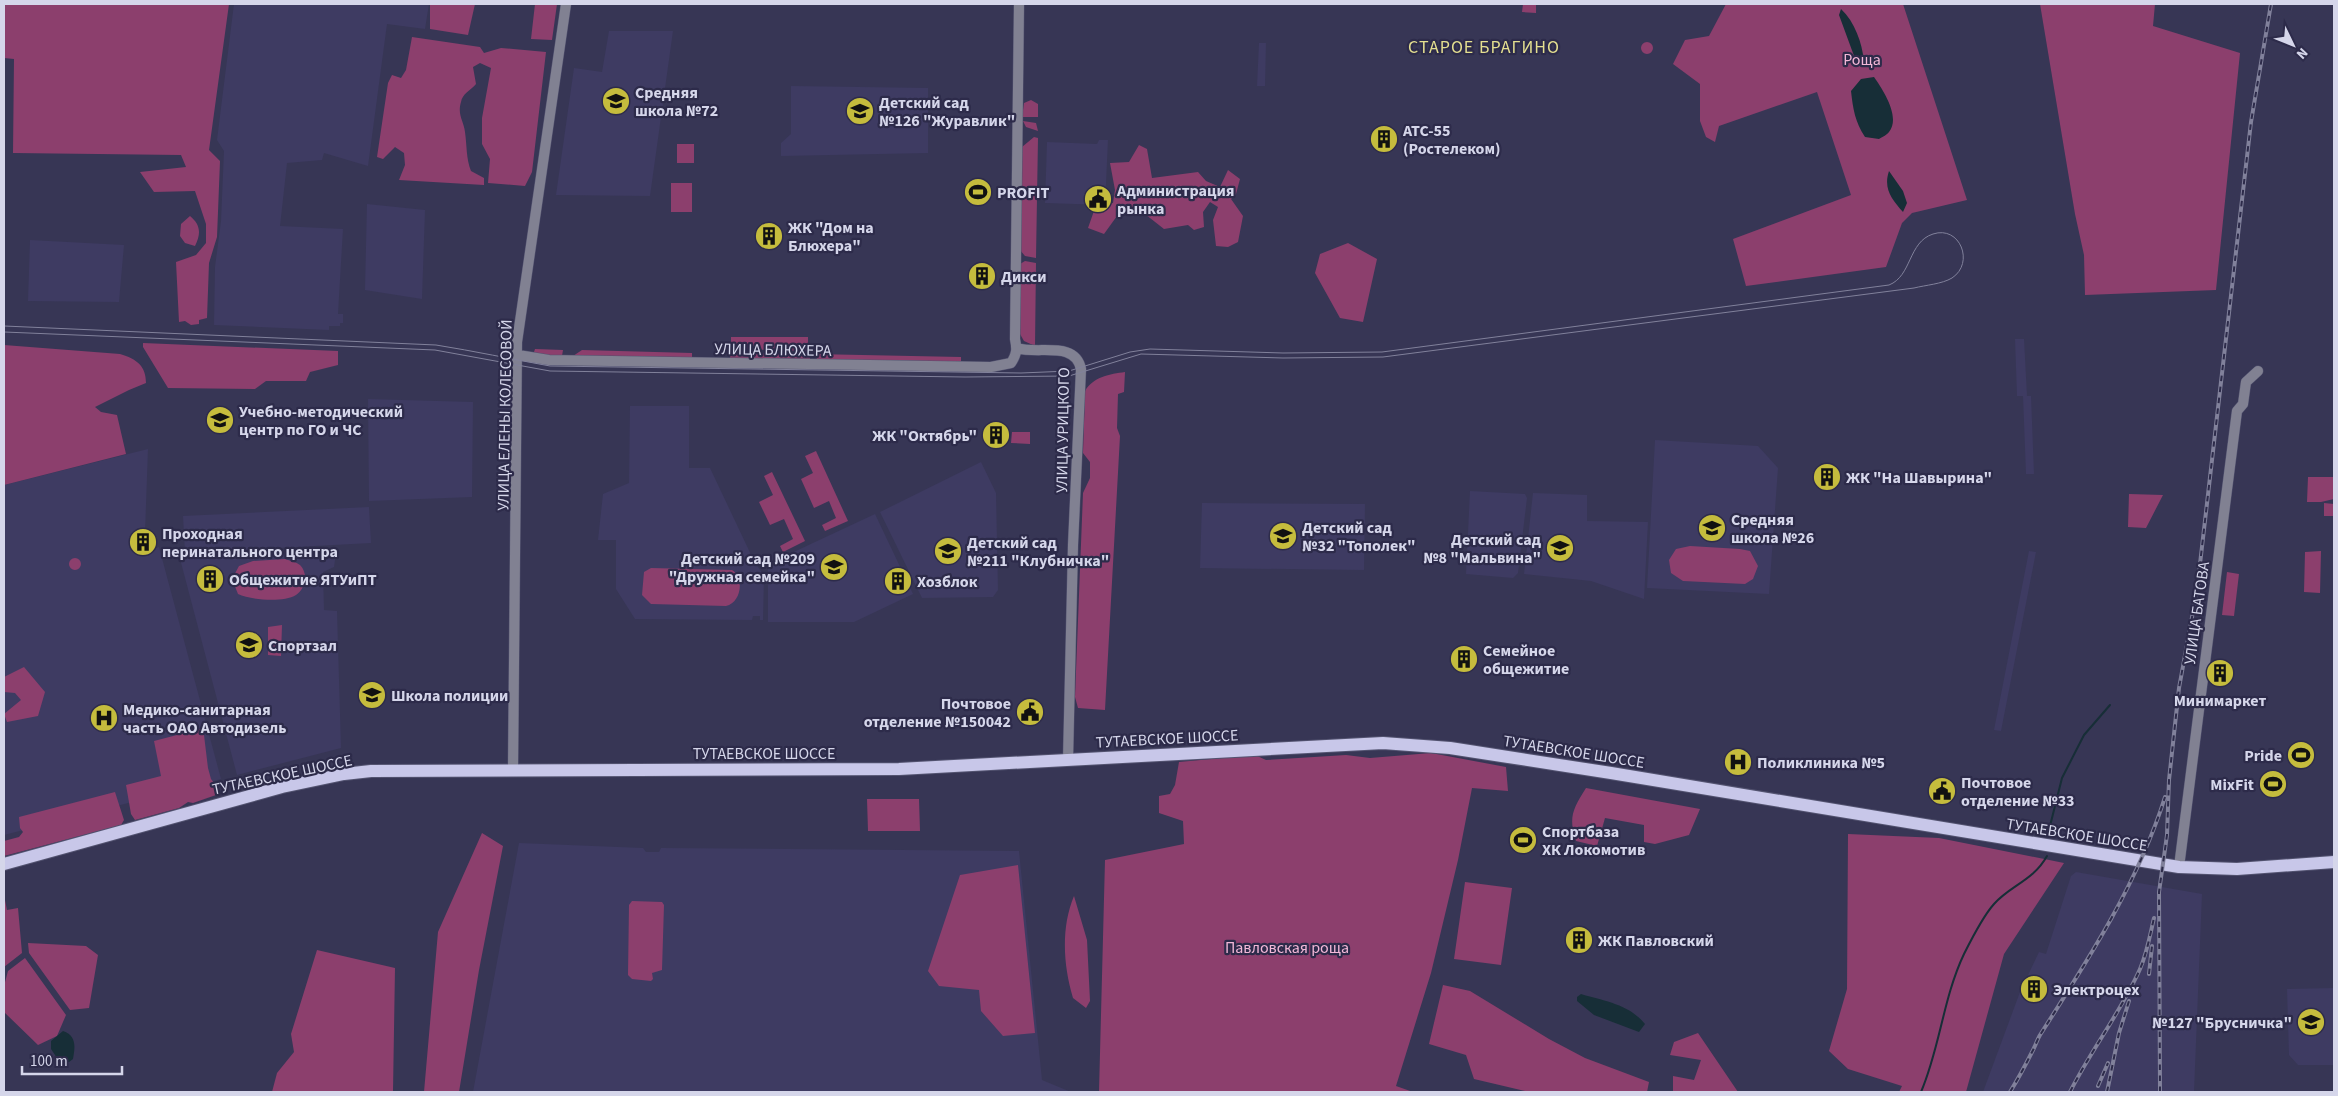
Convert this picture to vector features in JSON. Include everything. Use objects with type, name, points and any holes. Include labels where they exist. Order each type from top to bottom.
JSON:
[{"type":"main road","name":"ТУТАЕВСКОЕ ШОССЕ","points":[[4,864],[230,800],[314,780],[371,771],[899,769],[1383,743],[1450,748],[1611,772],[2179,867],[2243,869],[2334,862]]},
{"type":"street","name":"УЛИЦА ЕЛЕНЫ КОЛЕСОВОЙ","points":[[514,770],[517,342],[566,4]]},
{"type":"street","points":[[1017,348],[1015,339],[1015,259],[1019,4]]},
{"type":"street","name":"УЛИЦА БЛЮХЕРА","points":[[518,356],[558,361],[991,367],[1010,363],[1017,353],[1017,348]]},
{"type":"street","name":"УЛИЦА УРИЦКОГО","points":[[1017,348],[1028,351],[1070,352],[1078,359],[1081,369],[1073,545],[1068,760]]},
{"type":"street","name":"УЛИЦА БАТОВА","points":[[2179,867],[2236,412],[2243,404],[2246,382],[2258,371]]},
{"type":"shaded area","points":[[234,4],[429,4],[425,29],[387,24],[368,166],[324,153],[322,160],[287,163],[280,226],[343,229],[338,314],[343,314],[343,323],[340,323],[340,326],[329,326],[329,330],[214,325],[215,267],[221,221],[224,151],[217,140]]},
{"type":"shaded area","name":"Средняя школа №72","points":[[609,31],[673,31],[650,196],[556,195],[574,68],[602,72]]},
{"type":"shaded area","points":[[1259,43],[1266,43],[1265,86],[1257,86]]},
{"type":"shaded area","name":"Детский сад №126 \"Журавлик\"","points":[[791,86],[928,88],[928,153],[781,156],[781,143],[791,134]]},
{"type":"shaded area","points":[[1099,140],[1108,140],[1105,205],[1045,203],[1047,142],[1097,144]]},
{"type":"shaded area","points":[[367,204],[425,210],[422,299],[365,290]]},
{"type":"shaded area","points":[[30,240],[124,245],[119,302],[28,301]]},
{"type":"shaded area","points":[[2015,339],[2024,339],[2027,396],[2031,396],[2034,474],[2026,474],[2023,396],[2017,396]]},
{"type":"shaded area","points":[[368,399],[473,402],[472,497],[369,501]]},
{"type":"shaded area","points":[[630,406],[689,406],[689,468],[710,468],[754,561],[764,576],[763,620],[760,620],[760,616],[753,616],[752,620],[635,619],[616,589],[616,540],[598,540],[603,494],[629,483]]},
{"type":"shaded area","name":"Средняя школа №26","points":[[1655,440],[1758,446],[1778,468],[1769,594],[1647,588]]},
{"type":"shaded area","name":"Медико-санитарная часть ОАО Автодизель","points":[[148,449],[145,533],[149,550],[159,547],[221,779],[4,835],[4,485]]},
{"type":"shaded area","name":"Детский сад №211 \"Клубничка\"","points":[[981,462],[996,493],[998,590],[993,597],[922,598],[880,512]]},
{"type":"shaded area","name":"Детский сад №8 \"Мальвина\"","points":[[1470,491],[1525,494],[1527,498],[1518,573],[1513,578],[1466,574]]},
{"type":"shaded area","points":[[1533,493],[1587,495],[1587,521],[1648,522],[1644,599],[1591,581],[1524,574]]},
{"type":"shaded area","name":"Детский сад №32 \"Тополек\"","points":[[1202,503],[1365,504],[1364,570],[1200,568]]},
{"type":"shaded area","points":[[369,507],[371,543],[185,553],[183,516]]},
{"type":"shaded area","name":"Детский сад №209 \"Дружная семейка\"","points":[[875,514],[913,594],[854,622],[768,622],[768,564]]},
{"type":"shaded area","points":[[2029,551],[2036,552],[2001,731],[1994,730]]},
{"type":"shaded area","points":[[336,553],[334,567],[323,572],[324,610],[337,611],[341,748],[237,775],[179,555]]},
{"type":"shaded area","points":[[519,843],[643,848],[646,852],[659,852],[661,848],[1019,851],[1042,1080],[1071,1092],[473,1092]]},
{"type":"shaded area","points":[[2076,872],[2202,894],[2194,1092],[1983,1092],[2020,992],[2039,952],[2046,954],[2071,876]]},
{"type":"shaded area","name":"№127 \"Брусничка\"","points":[[2334,988],[2334,1065],[2298,1065],[2289,1055],[2287,989]]},
{"type":"green space","points":[[4,4],[229,4],[209,150],[220,161],[217,237],[209,263],[207,318],[199,320],[199,324],[191,325],[185,321],[179,322],[176,262],[196,255],[206,243],[206,224],[195,191],[154,192],[140,172],[186,167],[181,155],[13,153],[14,59],[4,58]]},
{"type":"green space","points":[[430,4],[475,4],[468,35],[430,29]]},
{"type":"green space","points":[[535,4],[557,4],[552,40],[531,39]]},
{"type":"green space","points":[[1523,4],[1536,4],[1536,13],[1522,12]]},
{"type":"green space","name":"Роща","points":[[1726,4],[1903,4],[1967,200],[1912,213],[1902,223],[1886,267],[1746,286],[1733,239],[1851,195],[1817,92],[1719,126],[1715,142],[1706,137],[1700,121],[1700,84],[1673,64],[1685,40],[1709,36]]},
{"type":"green space","points":[[2040,4],[2155,4],[2153,26],[2240,53],[2216,290],[2085,295],[2084,255],[2075,214]]},
{"type":"green space","points":[[412,37],[480,47],[484,53],[501,48],[546,52],[532,172],[525,186],[488,183],[490,159],[482,144],[482,118],[491,68],[480,63],[473,67],[476,84],[463,97],[460,111],[469,166],[471,171],[484,178],[484,185],[399,180],[405,165],[404,153],[395,147],[383,159],[377,157],[388,83],[392,75],[401,78],[406,70]]},
{"type":"green space","points":[[1647,42],[1653,48],[1647,54],[1641,48]]},
{"type":"green space","points":[[1031,100],[1038,104],[1038,117],[1022,117],[1024,103]]},
{"type":"green space","points":[[1023,121],[1036,123],[1038,131],[1026,127]]},
{"type":"green space","points":[[1034,137],[1038,138],[1036,258],[1025,256],[1020,250],[1022,147]]},
{"type":"green space","points":[[677,144],[694,144],[694,163],[677,163]]},
{"type":"green space","points":[[1139,145],[1147,149],[1152,178],[1198,172],[1206,181],[1220,187],[1228,170],[1240,179],[1236,194],[1231,199],[1243,216],[1238,242],[1228,247],[1216,246],[1213,220],[1218,207],[1210,202],[1203,212],[1204,227],[1194,230],[1188,225],[1164,229],[1136,207],[1117,216],[1104,234],[1088,228],[1095,208],[1113,203],[1115,190],[1110,163],[1129,162]]},
{"type":"green space","points":[[671,183],[692,183],[692,212],[671,212]]},
{"type":"green space","points":[[190,216],[199,230],[195,246],[185,243],[180,236],[181,224]]},
{"type":"green space","points":[[1348,243],[1377,259],[1363,322],[1340,318],[1315,273],[1320,254]]},
{"type":"green space","points":[[1025,261],[1036,263],[1035,346],[1024,341],[1020,334],[1020,264]]},
{"type":"green space","points":[[731,337],[808,337],[808,351],[731,349]]},
{"type":"green space","points":[[143,343],[338,351],[338,365],[310,372],[306,381],[266,381],[255,389],[168,388],[143,347]]},
{"type":"green space","points":[[4,345],[120,354],[136,361],[144,372],[146,383],[95,407],[101,412],[117,415],[126,454],[4,485]]},
{"type":"green space","points":[[535,349],[563,350],[562,356],[533,355]]},
{"type":"green space","points":[[582,350],[692,353],[692,360],[573,356]]},
{"type":"green space","points":[[730,353],[810,354],[810,362],[730,361]]},
{"type":"green space","points":[[813,354],[961,357],[961,363],[819,361]]},
{"type":"green space","points":[[1125,372],[1124,392],[1118,394],[1117,428],[1120,436],[1105,710],[1078,708],[1075,697],[1083,493],[1090,478],[1090,462],[1083,453],[1085,391],[1097,379]]},
{"type":"green space","points":[[1012,432],[1030,432],[1030,444],[1011,443]]},
{"type":"green space","points":[[816,451],[848,521],[825,531],[822,525],[836,518],[829,501],[814,508],[801,479],[813,473],[805,456]]},
{"type":"green space","points":[[772,472],[805,541],[783,552],[780,546],[793,539],[784,519],[770,525],[759,502],[773,495],[764,476]]},
{"type":"green space","points":[[2308,477],[2334,477],[2334,499],[2321,502],[2307,502]]},
{"type":"green space","points":[[2129,494],[2163,495],[2146,528],[2128,527]]},
{"type":"green space","points":[[2324,503],[2334,504],[2334,516],[2324,516]]},
{"type":"green space","points":[[1690,546],[1750,551],[1758,566],[1753,579],[1745,584],[1683,581],[1671,573],[1669,560],[1676,549]]},
{"type":"green space","points":[[2321,551],[2320,593],[2304,592],[2305,552]]},
{"type":"green space","points":[[77,558],[80,559],[80,569],[73,570],[70,569],[69,562],[70,559]]},
{"type":"green space","points":[[285,559],[295,562],[303,569],[304,585],[296,595],[290,598],[267,600],[238,594],[232,579],[239,566],[253,561]]},
{"type":"green space","points":[[651,568],[732,570],[739,579],[740,590],[735,600],[726,606],[651,604],[642,595],[644,572]]},
{"type":"green space","points":[[2227,572],[2239,574],[2234,616],[2222,615]]},
{"type":"green space","points":[[282,625],[281,656],[268,655],[268,627]]},
{"type":"green space","points":[[24,667],[45,692],[38,716],[7,722],[4,714],[21,700],[15,693],[4,692],[4,677]]},
{"type":"green space","points":[[200,729],[204,735],[211,779],[217,787],[216,795],[193,803],[188,802],[179,808],[135,820],[131,814],[126,785],[161,776],[154,741]]},
{"type":"green space","name":"Павловская роща","points":[[1431,753],[1506,767],[1508,791],[1472,788],[1458,860],[1431,973],[1396,1086],[1413,1092],[1099,1092],[1105,860],[1184,844],[1183,821],[1159,813],[1159,796],[1170,794],[1175,785],[1179,762],[1255,755],[1266,760],[1346,755],[1370,758]]},
{"type":"green space","points":[[1586,788],[1700,809],[1689,835],[1655,844],[1644,842],[1644,825],[1605,818],[1597,846],[1576,841],[1572,826],[1573,813]]},
{"type":"green space","points":[[115,792],[124,820],[121,825],[4,856],[4,841],[19,837],[23,832],[20,828],[19,817]]},
{"type":"green space","points":[[867,799],[919,799],[920,831],[868,831]]},
{"type":"green space","points":[[482,833],[503,846],[479,970],[459,1092],[424,1092],[438,932]]},
{"type":"green space","points":[[1848,834],[1939,838],[2064,863],[2004,954],[1966,1092],[1899,1092],[1902,1086],[1848,1069],[1829,1051],[1847,989]]},
{"type":"green space","points":[[1018,865],[1035,1033],[1003,1036],[981,1011],[979,990],[939,986],[928,971],[960,875]]},
{"type":"green space","points":[[1465,882],[1512,888],[1501,965],[1454,959]]},
{"type":"green space","points":[[4,895],[7,910],[18,908],[22,953],[4,967]]},
{"type":"green space","points":[[1074,896],[1087,940],[1090,1001],[1086,1008],[1073,998],[1065,959],[1065,933]]},
{"type":"green space","points":[[632,901],[662,902],[664,905],[662,970],[652,973],[653,979],[651,981],[632,979],[628,975],[629,905]]},
{"type":"green space","points":[[28,943],[86,946],[98,955],[89,1008],[70,1010],[29,953]]},
{"type":"green space","points":[[317,950],[395,968],[393,1092],[272,1092],[277,1073],[294,1052],[291,1034]]},
{"type":"green space","points":[[25,958],[66,1015],[57,1036],[38,1045],[4,1012],[4,986],[8,971]]},
{"type":"green space","points":[[1443,985],[1470,991],[1549,1039],[1585,1058],[1649,1082],[1647,1092],[1529,1092],[1474,1079],[1466,1055],[1429,1044]]},
{"type":"green space","points":[[1698,1033],[1738,1092],[1673,1092],[1673,1076],[1694,1080],[1701,1060],[1670,1055],[1674,1042]]},
{"type":"water","points":[[1841,9],[1854,26],[1860,40],[1864,61],[1861,65],[1857,64],[1839,15]]},
{"type":"water","points":[[1874,77],[1889,104],[1893,119],[1889,132],[1879,139],[1865,137],[1855,115],[1851,91],[1861,79]]},
{"type":"water","points":[[1889,171],[1903,191],[1907,203],[1903,212],[1892,198],[1888,188],[1887,177]]},
{"type":"water","points":[[1581,994],[1624,1008],[1639,1017],[1645,1024],[1639,1032],[1594,1015],[1577,1001],[1577,997]]},
{"type":"water","points":[[63,1031],[71,1036],[74,1042],[73,1059],[69,1062],[59,1061],[51,1049],[51,1041]]},
{"type":"waterway","points":[[2050,826],[2062,778],[2084,735],[2110,705]]},
{"type":"waterway","points":[[1921,1092],[1933,1058],[1951,988],[1964,954],[1982,921],[1994,904],[2007,892],[2029,877],[2047,856]]},
{"type":"tram line","points":[[4,326],[436,345],[550,366],[1021,373],[1069,371],[1130,352],[1150,349],[1283,353],[1382,352],[1889,285],[1902,274],[1919,244],[1933,234],[1943,233],[1951,235],[1957,240],[1963,255],[1963,264],[1952,278],[1939,283],[1914,288],[1383,357],[1283,358],[1141,354],[1069,376],[965,377],[550,371],[435,350],[4,332]]},
{"type":"railway","points":[[2160,1092],[2159,892],[2167,835],[2169,780],[2179,688],[2197,590],[2251,122],[2271,4]]},
{"type":"railway","points":[[2010,1092],[2040,1035],[2094,949],[2126,890],[2141,860],[2165,797]]},
{"type":"railway","points":[[2070,1092],[2115,1016],[2140,969],[2145,957],[2154,918]]},
{"type":"railway","points":[[2149,974],[2152,946]]},
{"type":"railway","points":[[2107,1092],[2119,1033],[2129,1001]]},
{"type":"railway","points":[[2098,1086],[2108,1063]]},
{"type":"place","name":"Средняя школа №72","points":[[616,101]]},
{"type":"place","name":"Детский сад №126 \"Журавлик\"","points":[[860,111]]},
{"type":"place","name":"АТС-55 (Ростелеком)","points":[[1384,139]]},
{"type":"place","name":"PROFIT","points":[[978,192]]},
{"type":"place","name":"Администрация рынка","points":[[1098,199]]},
{"type":"place","name":"ЖК \"Дом на Блюхера\"","points":[[769,236]]},
{"type":"place","name":"Дикси","points":[[982,276]]},
{"type":"place","name":"Учебно-методический центр по ГО и ЧС","points":[[220,420]]},
{"type":"place","name":"ЖК \"Октябрь\"","points":[[996,435]]},
{"type":"place","name":"ЖК \"На Шавырина\"","points":[[1827,477]]},
{"type":"place","name":"Средняя школа №26","points":[[1712,528]]},
{"type":"place","name":"Детский сад №32 \"Тополек\"","points":[[1283,536]]},
{"type":"place","name":"Проходная перинатального центра","points":[[143,542]]},
{"type":"place","name":"Детский сад №8 \"Мальвина\"","points":[[1560,548]]},
{"type":"place","name":"Детский сад №211 \"Клубничка\"","points":[[948,551]]},
{"type":"place","name":"Детский сад №209 \"Дружная семейка\"","points":[[834,567]]},
{"type":"place","name":"Общежитие ЯТУиПТ","points":[[210,579]]},
{"type":"place","name":"Хозблок","points":[[898,581]]},
{"type":"place","name":"Спортзал","points":[[249,645]]},
{"type":"place","name":"Семейное общежитие","points":[[1464,659]]},
{"type":"place","name":"Минимаркет","points":[[2220,673]]},
{"type":"place","name":"Школа полиции","points":[[372,695]]},
{"type":"place","name":"Почтовое отделение №150042","points":[[1030,712]]},
{"type":"place","name":"Медико-санитарная часть ОАО Автодизель","points":[[104,718]]},
{"type":"place","name":"Pride","points":[[2301,755]]},
{"type":"place","name":"Поликлиника №5","points":[[1738,762]]},
{"type":"place","name":"MixFit","points":[[2273,784]]},
{"type":"place","name":"Почтовое отделение №33","points":[[1942,791]]},
{"type":"place","name":"Спортбаза ХК Локомотив","points":[[1523,840]]},
{"type":"place","name":"ЖК Павловский","points":[[1579,940]]},
{"type":"place","name":"Электроцех","points":[[2034,989]]},
{"type":"place","name":"№127 \"Брусничка\"","points":[[2311,1022]]},
{"type":"district","name":"СТАРОЕ БРАГИНО","points":[[1484,47]]}]
